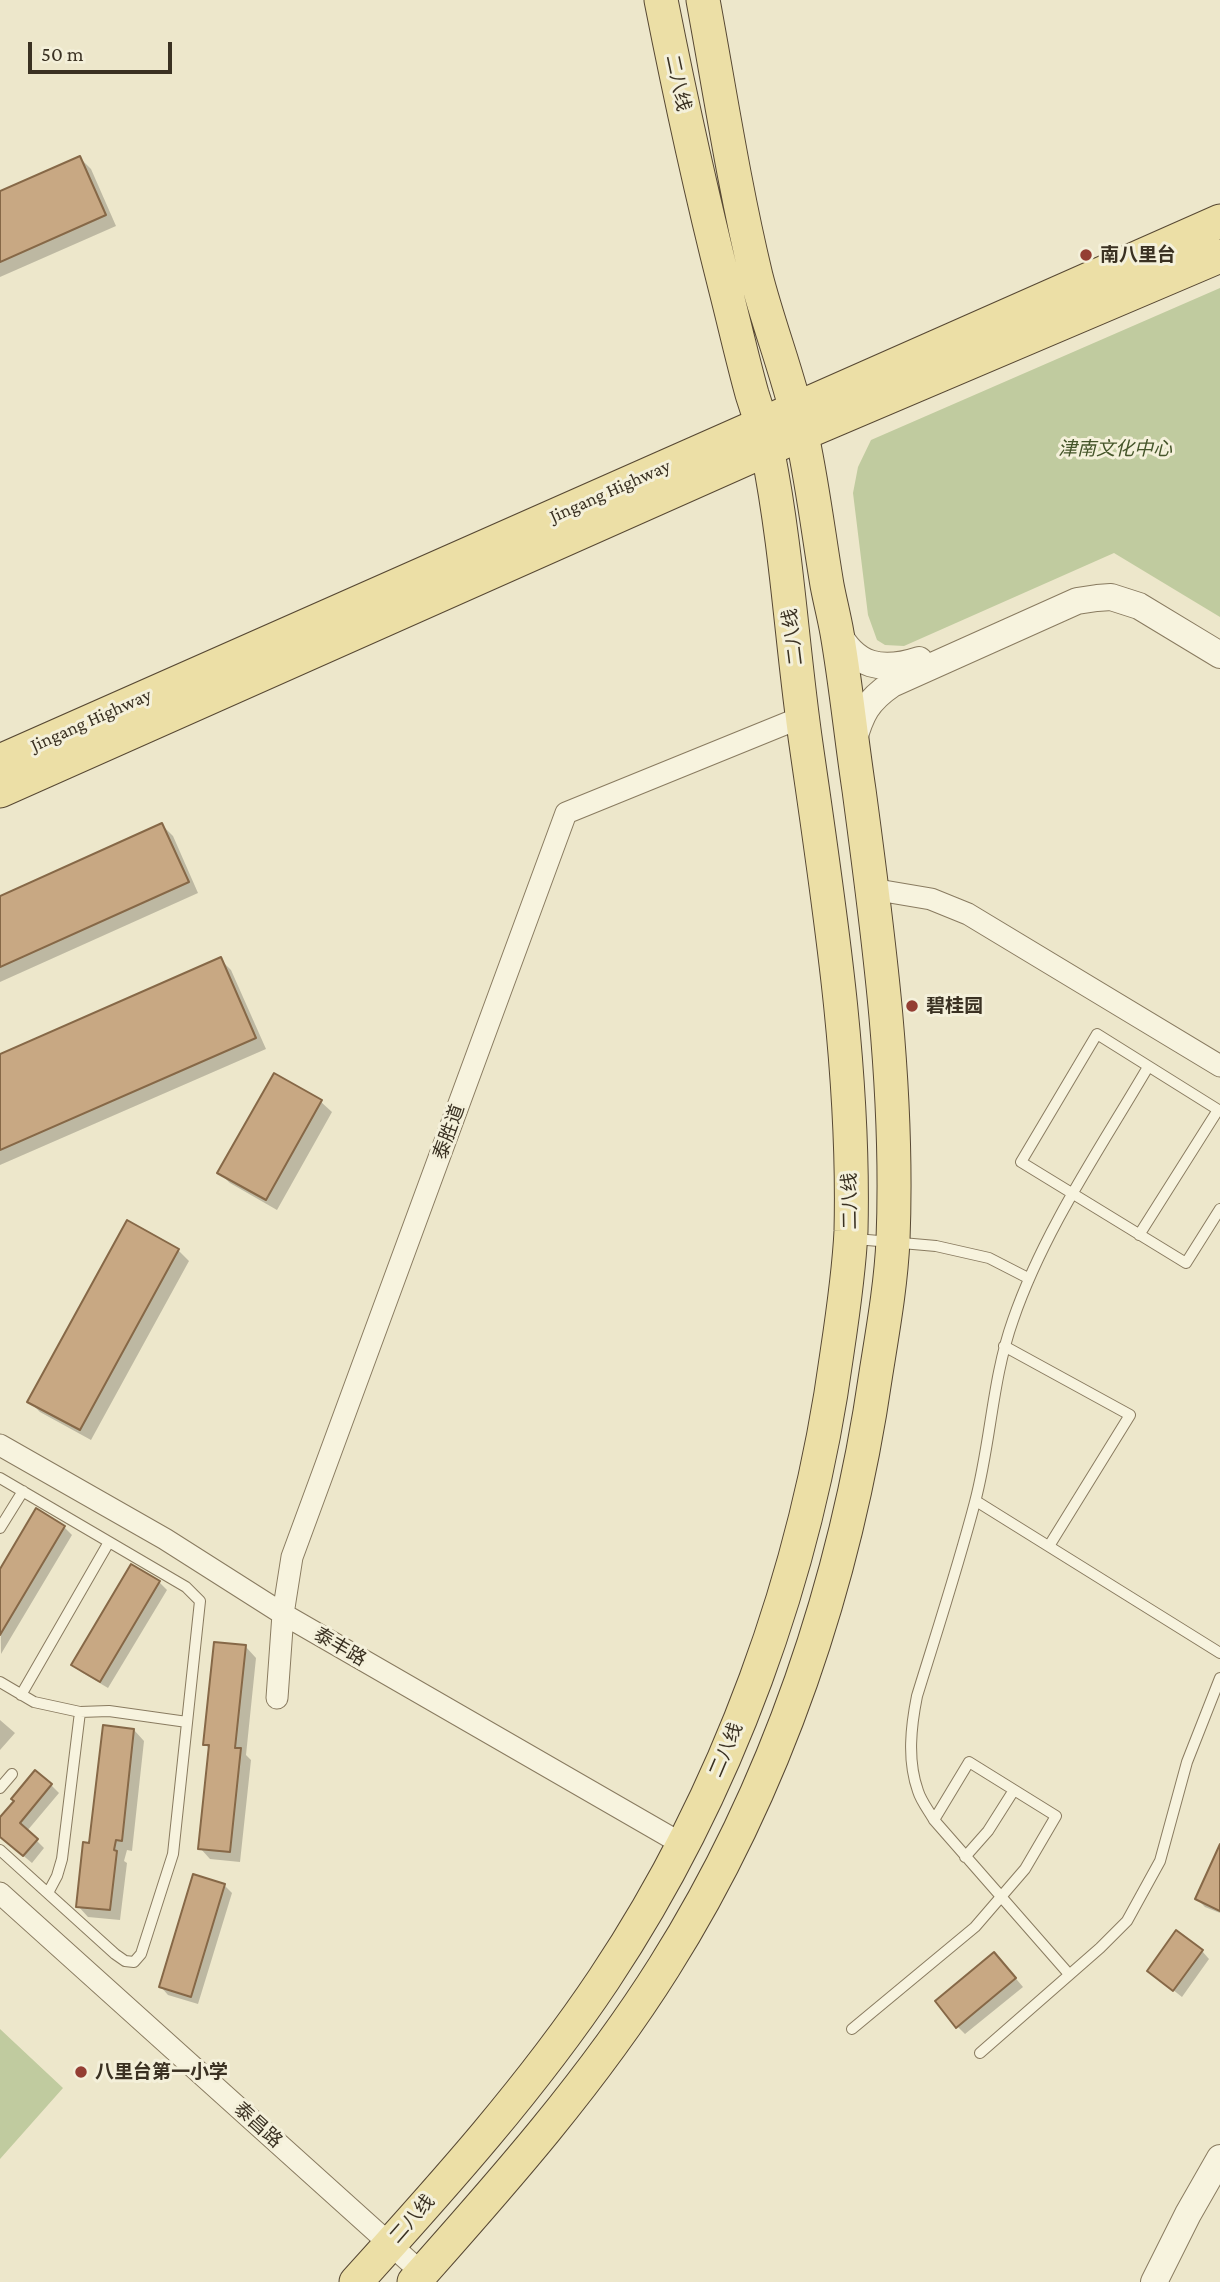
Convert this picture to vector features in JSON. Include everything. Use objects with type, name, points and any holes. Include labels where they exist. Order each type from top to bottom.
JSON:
[{"type":"main road","name":"二八线","points":[[356,2282],[527,2084],[575,2019],[629,1938],[682,1844],[716,1775],[750,1693],[781,1605],[807,1510],[826,1427],[848,1280],[848,1119],[838,970],[802,717],[774,488],[784,431],[706,212],[661,0]]},
{"type":"main road","name":"二八线","points":[[418,2278],[518,2163],[580,2086],[631,2016],[696,1913],[760,1786],[816,1635],[844,1544],[866,1441],[890,1284],[893,1242],[892,1083],[883,973],[836,631],[784,431],[703,0]]},
{"type":"main road","points":[[784,431],[944,355],[994,320],[1220,221]]},
{"type":"main road","name":"Jingang Highway","points":[[0,761],[649,473],[867,407],[1220,256]]},
{"type":"main road","points":[[836,631],[837,587],[824,461],[828,446],[836,434],[867,407]]},
{"type":"main road","name":"Jingang Highway","points":[[0,791],[784,431]]},
{"type":"street","points":[[836,631],[843,643],[862,660],[887,667],[903,665],[1069,594],[1096,587],[1119,585],[1147,595],[1220,640]]},
{"type":"street","points":[[852,744],[867,705],[876,694],[892,684],[1077,601],[1111,597],[1139,606],[1220,655]]},
{"type":"street","name":"泰胜道","points":[[276,1698],[283,1614],[292,1557],[566,813],[802,717]]},
{"type":"street","points":[[872,889],[931,899],[968,914],[1220,1066]]},
{"type":"street","name":"泰丰路","points":[[0,1445],[165,1539],[283,1614],[682,1844]]},
{"type":"street","name":"泰昌路","points":[[0,1893],[390,2244],[418,2278]]},
{"type":"street","points":[[1154,2282],[1220,2158]]},
{"type":"street","points":[[1167,2282],[1220,2181]]},
{"type":"lane","points":[[1139,1235],[1219,1110],[1097,1034],[1021,1162],[1073,1194],[1139,1235],[1186,1264],[1220,1209]]},
{"type":"lane","points":[[1068,1973],[934,1820],[918,1791],[912,1761],[911,1727],[917,1696],[976,1501],[1004,1346],[1028,1278],[1049,1234],[1147,1067]]},
{"type":"lane","points":[[850,1238],[936,1246],[989,1258],[1028,1278]]},
{"type":"lane","points":[[1004,1346],[1130,1415],[1049,1546]]},
{"type":"lane","points":[[0,1478],[186,1587],[200,1601],[173,1854],[141,1954],[134,1962],[125,1961],[0,1850]]},
{"type":"lane","points":[[0,1528],[23,1491]]},
{"type":"lane","points":[[976,1501],[1220,1653]]},
{"type":"lane","points":[[20,1695],[109,1542]]},
{"type":"lane","points":[[980,2053],[1127,1922],[1160,1861],[1187,1762],[1220,1678]]},
{"type":"lane","points":[[0,1682],[34,1702],[80,1712],[108,1711],[187,1722]]},
{"type":"lane","points":[[48,1893],[57,1877],[62,1859],[80,1712]]},
{"type":"lane","points":[[852,2029],[975,1927],[1024,1869],[1056,1816],[969,1762],[934,1820]]},
{"type":"lane","points":[[0,1788],[12,1774]]},
{"type":"lane","points":[[965,1857],[988,1831],[1014,1790]]},
{"type":"green space","name":"津南文化中心","points":[[1220,288],[1220,617],[1114,553],[904,646],[885,645],[877,640],[868,615],[853,493],[858,467],[871,440]]},
{"type":"green space","points":[[0,2029],[63,2088],[0,2159]]},
{"type":"building","points":[[80,156],[106,215],[0,262],[0,191]]},
{"type":"building","points":[[162,823],[189,882],[0,967],[0,896]]},
{"type":"building","points":[[221,957],[256,1038],[0,1150],[0,1054]]},
{"type":"building","points":[[274,1073],[322,1100],[266,1200],[217,1173]]},
{"type":"building","points":[[127,1220],[179,1249],[80,1430],[27,1402]]},
{"type":"building","points":[[36,1508],[65,1526],[0,1635],[0,1569]]},
{"type":"building","points":[[131,1564],[160,1581],[100,1682],[71,1665]]},
{"type":"building","points":[[214,1642],[246,1645],[235,1748],[241,1748],[230,1852],[198,1849],[209,1745],[203,1745]]},
{"type":"building","points":[[103,1725],[134,1729],[122,1841],[116,1840],[114,1850],[117,1851],[110,1910],[76,1907],[83,1842],[89,1843]]},
{"type":"building","points":[[35,1770],[52,1784],[20,1823],[38,1839],[23,1856],[0,1837],[0,1817]]},
{"type":"building","points":[[1220,1844],[1220,1911],[1195,1899]]},
{"type":"building","points":[[193,1874],[225,1884],[191,1997],[159,1987]]},
{"type":"building","points":[[1176,1930],[1203,1950],[1173,1991],[1147,1971]]},
{"type":"building","points":[[994,1952],[1016,1978],[956,2028],[935,2001]]},
{"type":"place","name":"南八里台","points":[[1086,255]]},
{"type":"place","name":"碧桂园","points":[[912,1006]]},
{"type":"place","name":"八里台第一小学","points":[[81,2072]]}]
